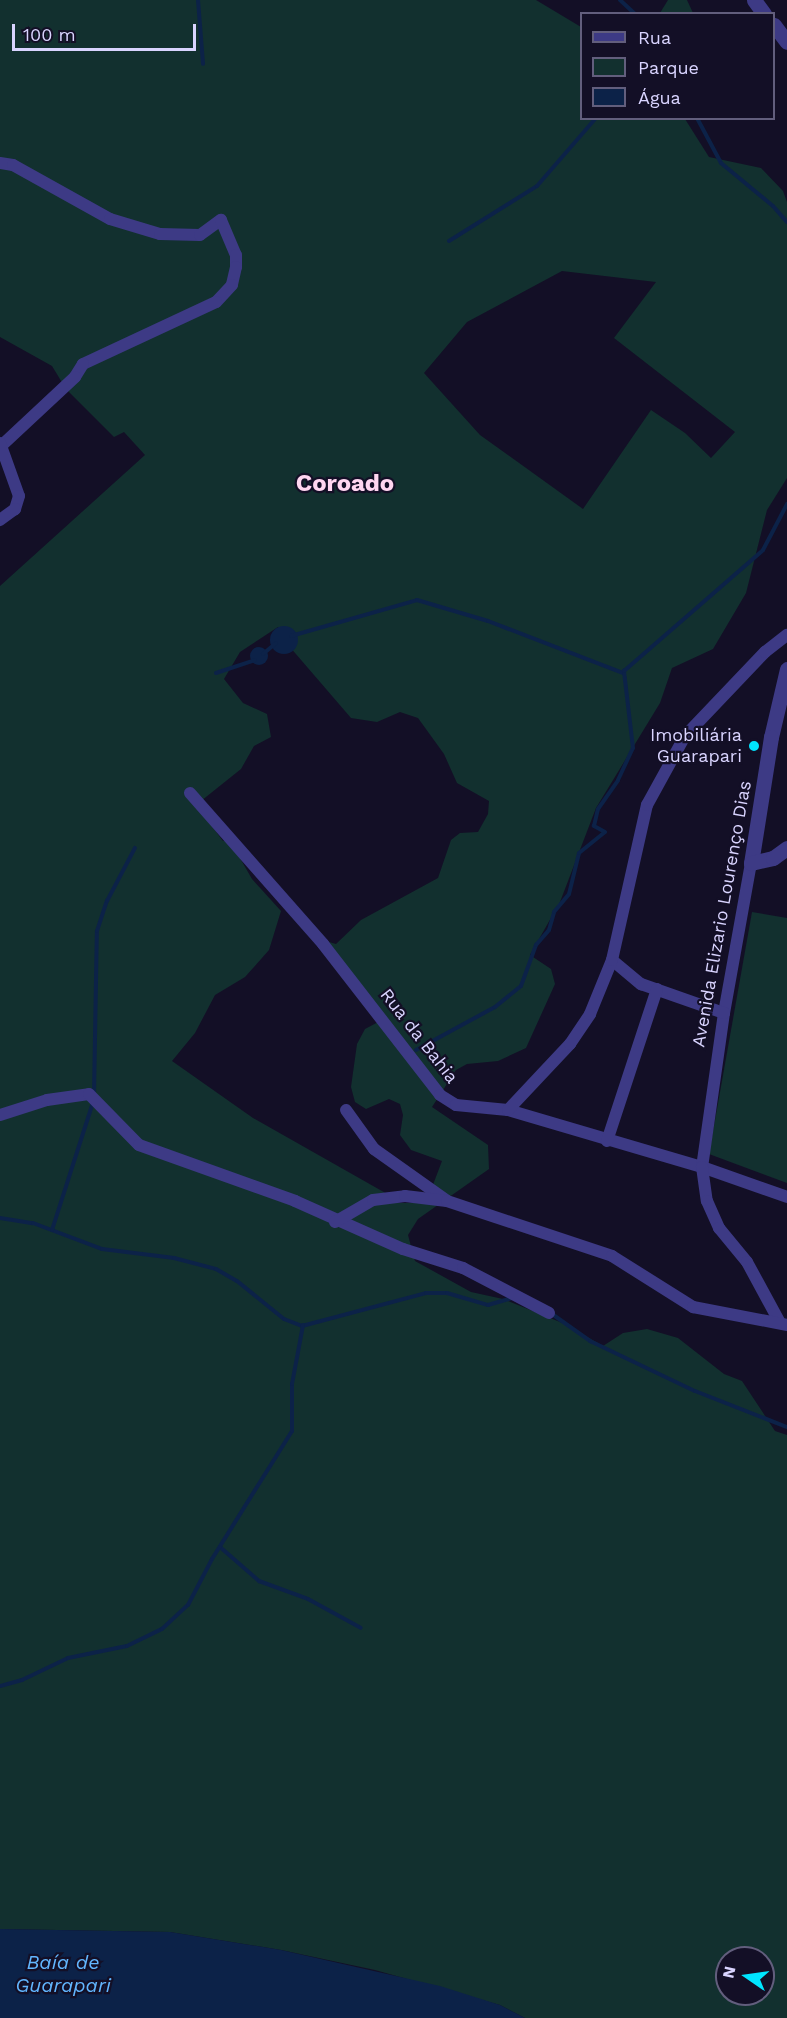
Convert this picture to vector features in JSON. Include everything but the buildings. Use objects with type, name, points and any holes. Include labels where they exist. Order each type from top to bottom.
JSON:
[{"type":"street","points":[[775,26],[787,42]]},
{"type":"street","points":[[0,163],[13,165],[110,219],[160,234],[200,235],[221,220],[236,255],[232,285],[216,302],[83,364],[1,446],[20,496],[15,509],[0,520]]},
{"type":"street","points":[[508,1110],[570,1044],[590,1014],[612,960],[647,805],[685,736],[765,652],[787,635]]},
{"type":"street","name":"Avenida Elizario Lourenço Dias","points":[[783,1323],[747,1262],[719,1228],[707,1201],[702,1167],[724,1012],[752,863],[771,737],[787,669]]},
{"type":"street","name":"Rua da Bahia","points":[[190,793],[323,944],[440,1095],[456,1105],[508,1110],[607,1141],[702,1167],[787,1197]]},
{"type":"street","points":[[752,863],[773,858],[787,848]]},
{"type":"street","points":[[612,960],[641,984],[724,1012]]},
{"type":"street","points":[[607,1141],[657,989]]},
{"type":"street","points":[[0,1115],[47,1100],[89,1094],[139,1145],[295,1202],[334,1222],[463,1268],[549,1313]]},
{"type":"street","points":[[346,1110],[374,1149],[447,1201]]},
{"type":"street","points":[[334,1222],[373,1200],[405,1196],[447,1201],[612,1256],[693,1307],[783,1323]]},
{"type":"green space","points":[[0,0],[536,0],[580,26],[580,120],[686,120],[709,157],[761,168],[783,191],[787,202],[787,478],[767,510],[746,593],[713,649],[672,668],[660,703],[596,808],[560,902],[530,955],[551,969],[555,984],[526,1048],[498,1061],[467,1064],[456,1070],[432,1107],[488,1145],[489,1169],[418,1219],[408,1235],[415,1261],[471,1292],[503,1299],[565,1324],[603,1346],[623,1333],[647,1329],[678,1338],[724,1374],[742,1381],[775,1431],[787,1435],[787,2018],[525,2018],[500,2005],[375,1970],[281,1950],[170,1932],[0,1929],[0,586],[145,455],[124,432],[114,437],[66,389],[52,366],[0,337]],"holes":[[[562,271],[656,282],[614,338],[735,432],[711,458],[685,433],[651,410],[583,509],[480,435],[424,373],[467,322]],[[278,627],[283,639],[351,718],[377,722],[400,712],[418,718],[444,754],[457,783],[489,801],[488,814],[478,832],[460,833],[451,840],[438,878],[361,920],[336,944],[322,940],[382,1020],[365,1029],[357,1044],[351,1087],[355,1102],[366,1109],[389,1099],[400,1104],[403,1115],[400,1135],[411,1150],[442,1161],[431,1190],[438,1203],[390,1203],[389,1195],[253,1118],[172,1061],[195,1033],[215,995],[245,977],[269,950],[281,911],[252,879],[229,839],[223,841],[196,805],[241,769],[254,746],[271,737],[267,714],[243,703],[224,679],[240,652]]]},
{"type":"green space","points":[[668,0],[687,0],[693,12],[661,12]]},
{"type":"green space","points":[[752,912],[787,918],[787,1183],[709,1154]]},
{"type":"water","points":[[284,626],[294,630],[298,640],[294,650],[284,654],[274,650],[270,640],[274,630]]},
{"type":"water","points":[[259,647],[265,650],[268,656],[265,662],[259,665],[253,662],[250,656],[253,650]]},
{"type":"water","name":"Baía de Guarapari","points":[[0,1929],[170,1932],[281,1950],[440,1986],[500,2005],[525,2018],[0,2018]]},
{"type":"waterway","points":[[198,0],[203,64]]},
{"type":"waterway","points":[[620,0],[633,12]]},
{"type":"waterway","points":[[449,241],[537,186],[594,120]]},
{"type":"waterway","points":[[698,120],[721,163],[773,206],[787,222]]},
{"type":"waterway","points":[[416,1050],[495,1007],[521,986],[536,945],[549,930],[554,912],[569,894],[579,853],[605,832],[594,826],[598,809],[618,780],[633,748],[624,671],[763,550],[787,504]]},
{"type":"waterway","points":[[291,636],[417,600],[488,621],[623,673]]},
{"type":"waterway","points":[[263,654],[276,643]]},
{"type":"waterway","points":[[216,673],[255,660]]},
{"type":"waterway","points":[[94,1095],[97,931],[107,901],[135,848]]},
{"type":"waterway","points":[[52,1230],[93,1102]]},
{"type":"waterway","points":[[0,1218],[33,1223],[102,1249],[174,1258],[216,1269],[237,1281],[284,1319],[302,1326],[426,1293],[447,1293],[488,1305],[512,1298]]},
{"type":"waterway","points":[[552,1314],[590,1341],[695,1391],[787,1427]]},
{"type":"waterway","points":[[0,1686],[22,1680],[68,1658],[127,1646],[162,1629],[188,1605],[212,1559],[292,1431],[292,1384],[303,1325]]},
{"type":"waterway","points":[[220,1547],[259,1581],[308,1599],[361,1628]]},
{"type":"place","name":"Imobiliária Guarapari","points":[[754,746]]},
{"type":"district","name":"Coroado","points":[[345,484]]}]
